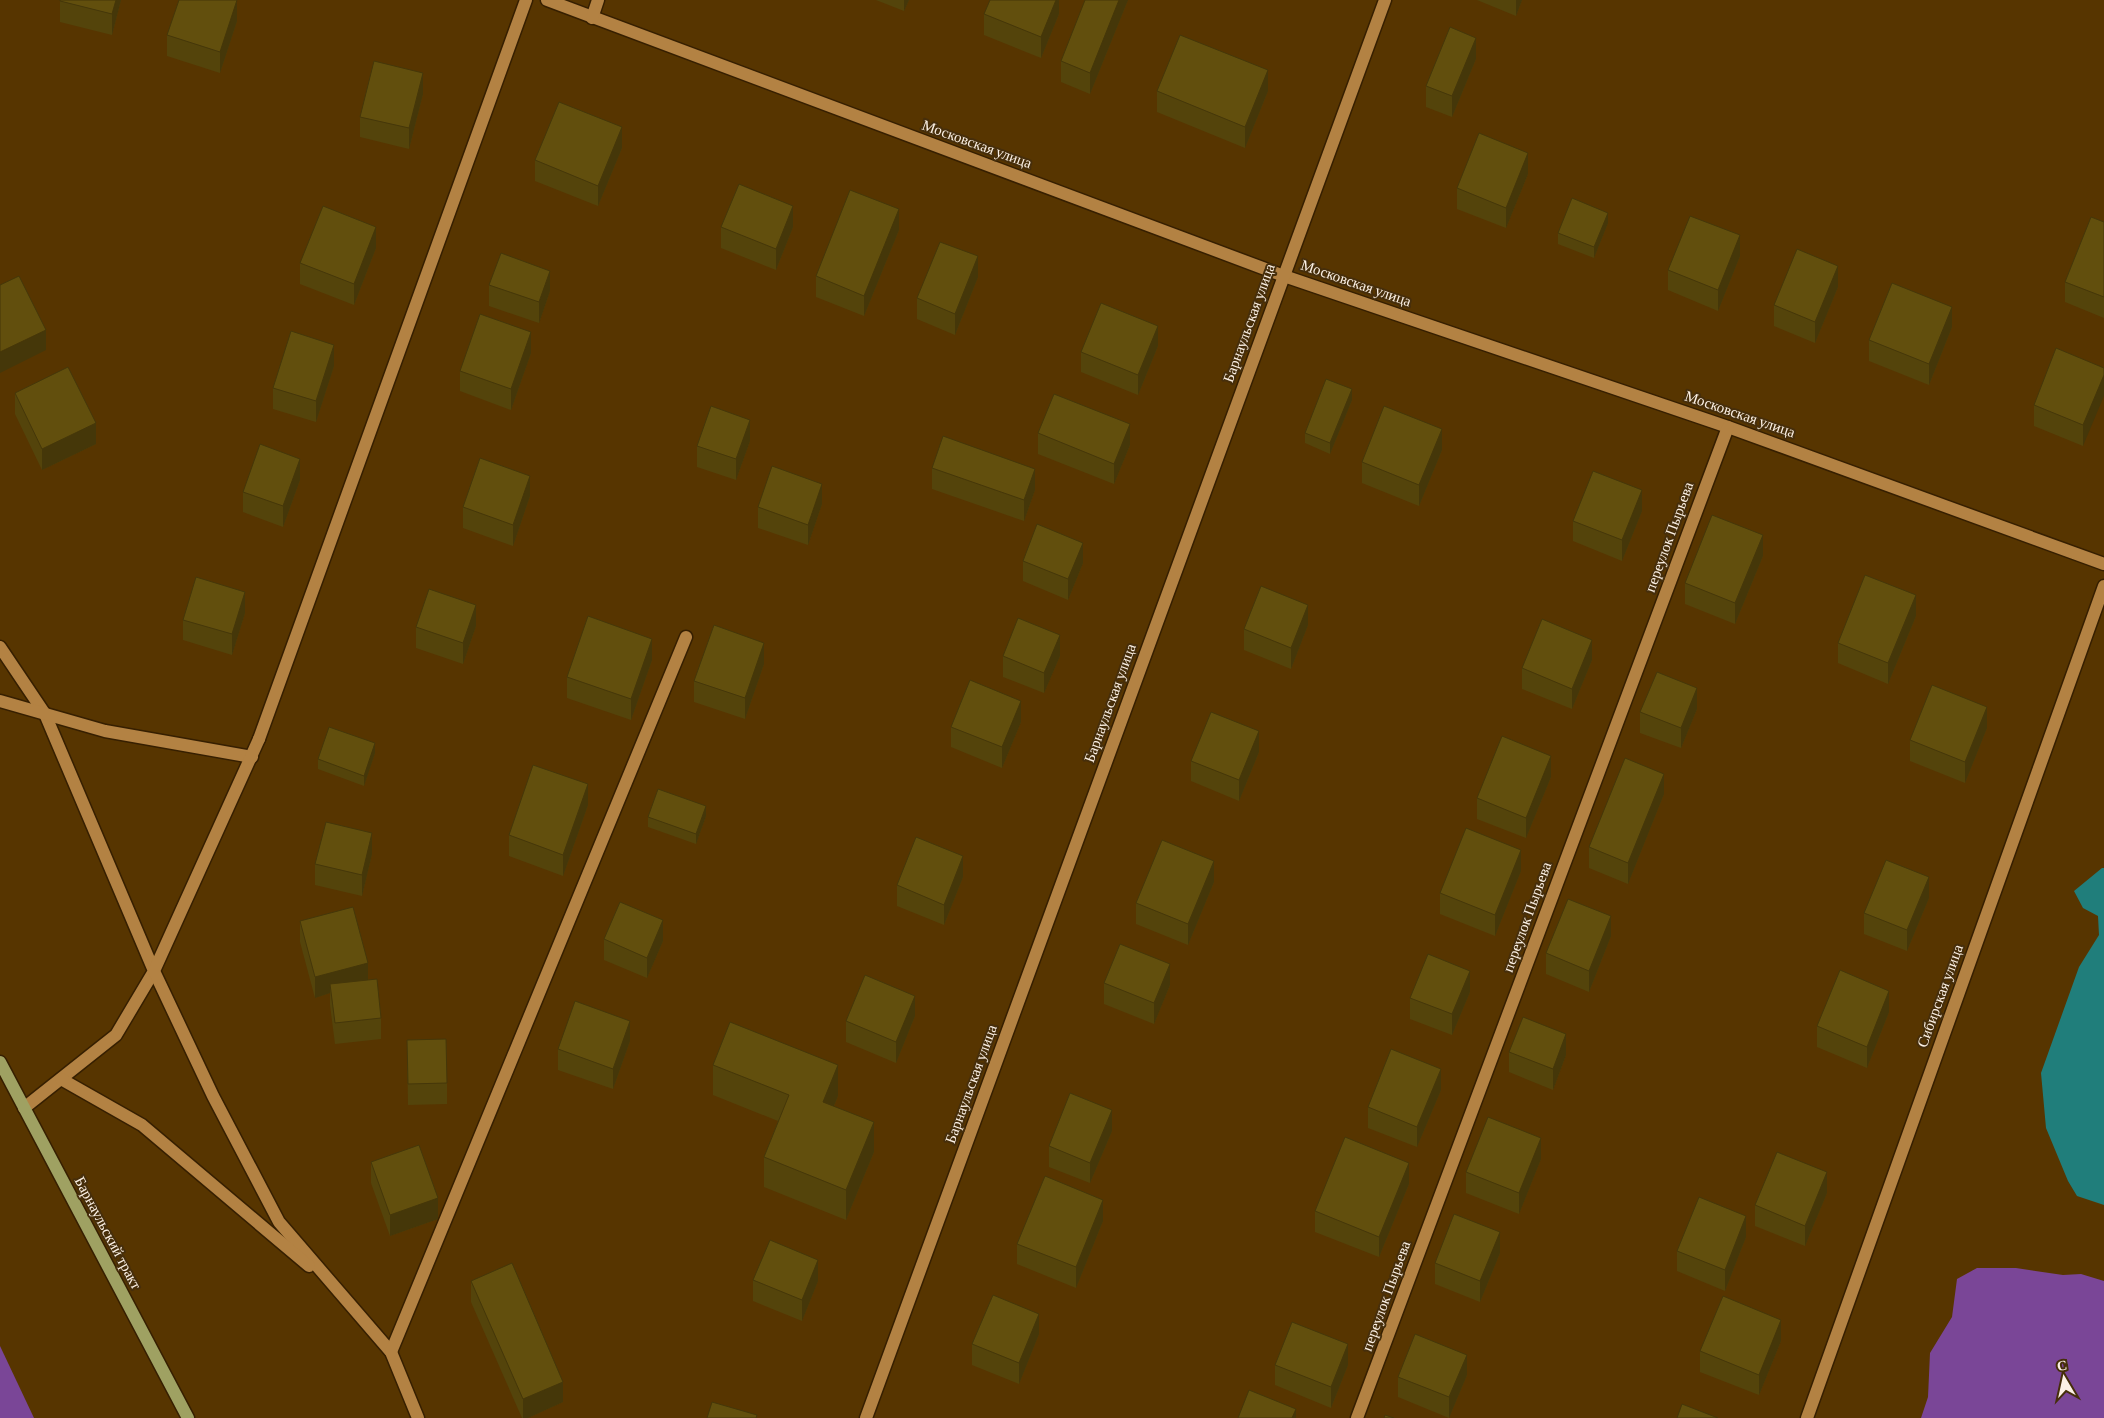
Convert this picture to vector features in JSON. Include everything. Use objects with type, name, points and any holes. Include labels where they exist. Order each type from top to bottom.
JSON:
[{"type":"main road","name":"Барнаульский тракт","points":[[0,1062],[188,1418]]},
{"type":"street","points":[[24,1108],[116,1035],[154,971],[252,757],[526,0]]},
{"type":"street","name":"Московская улица","points":[[547,0],[1284,276],[1728,426],[2104,564]]},
{"type":"street","points":[[592,18],[598,0]]},
{"type":"street","name":"Барнаульская улица","points":[[866,1418],[1385,0]]},
{"type":"street","name":"переулок Пырьева","points":[[1357,1418],[1728,426]]},
{"type":"street","name":"Сибирская улица","points":[[1807,1418],[2104,586]]},
{"type":"street","points":[[391,1352],[686,637]]},
{"type":"street","points":[[0,647],[45,714],[154,971],[213,1096],[280,1222],[391,1352],[418,1418]]},
{"type":"street","points":[[0,701],[105,731],[252,757]]},
{"type":"street","points":[[61,1079],[142,1124],[338,1290]]},
{"type":"shaded area","points":[[1977,1268],[2016,1268],[2063,1275],[2081,1274],[2104,1281],[2104,1418],[1921,1418],[1928,1397],[1930,1353],[1952,1317],[1957,1279]]},
{"type":"shaded area","points":[[0,1346],[34,1418],[0,1418]]},
{"type":"water","points":[[2104,868],[2104,1205],[2077,1196],[2068,1181],[2046,1128],[2041,1073],[2079,967],[2099,935],[2098,916],[2083,908],[2074,891]]},
{"type":"building","points":[[60,0],[116,0],[112,14]]},
{"type":"building","points":[[179,0],[237,0],[220,52],[167,35]]},
{"type":"building","points":[[990,0],[1056,0],[1041,37],[984,14]]},
{"type":"building","points":[[1085,0],[1119,0],[1090,73],[1061,61]]},
{"type":"building","points":[[1450,27],[1476,38],[1452,96],[1426,86]]},
{"type":"building","points":[[1180,35],[1268,70],[1245,127],[1157,91]]},
{"type":"building","points":[[374,61],[423,73],[409,128],[360,117]]},
{"type":"building","points":[[559,102],[622,127],[598,186],[535,160]]},
{"type":"building","points":[[1479,133],[1528,153],[1506,208],[1457,188]]},
{"type":"building","points":[[739,184],[793,206],[776,249],[721,227]]},
{"type":"building","points":[[850,190],[899,209],[864,296],[816,276]]},
{"type":"building","points":[[1572,198],[1608,213],[1594,247],[1558,233]]},
{"type":"building","points":[[323,206],[376,227],[354,284],[300,263]]},
{"type":"building","points":[[1690,216],[1740,235],[1718,290],[1668,270]]},
{"type":"building","points":[[2091,217],[2104,222],[2104,297],[2065,282]]},
{"type":"building","points":[[940,242],[978,256],[955,314],[917,298]]},
{"type":"building","points":[[1797,249],[1838,266],[1815,322],[1774,305]]},
{"type":"building","points":[[501,253],[550,271],[539,302],[489,285]]},
{"type":"building","points":[[19,276],[46,330],[0,352],[0,285]]},
{"type":"building","points":[[1892,283],[1952,307],[1929,364],[1869,340]]},
{"type":"building","points":[[1101,303],[1158,326],[1138,375],[1081,352]]},
{"type":"building","points":[[480,314],[531,332],[511,389],[460,371]]},
{"type":"building","points":[[291,331],[334,345],[316,401],[273,388]]},
{"type":"building","points":[[2056,348],[2104,368],[2104,375],[2083,425],[2034,405]]},
{"type":"building","points":[[68,367],[96,423],[42,449],[15,393]]},
{"type":"building","points":[[1326,379],[1352,389],[1330,443],[1305,433]]},
{"type":"building","points":[[1054,394],[1130,424],[1114,464],[1038,433]]},
{"type":"building","points":[[711,406],[750,420],[736,459],[697,446]]},
{"type":"building","points":[[1384,406],[1442,429],[1419,485],[1362,462]]},
{"type":"building","points":[[943,436],[1035,469],[1024,500],[932,468]]},
{"type":"building","points":[[260,444],[300,459],[283,506],[243,492]]},
{"type":"building","points":[[480,458],[530,476],[513,525],[463,507]]},
{"type":"building","points":[[772,466],[822,484],[808,525],[758,507]]},
{"type":"building","points":[[1593,471],[1642,490],[1622,540],[1573,521]]},
{"type":"building","points":[[1712,515],[1763,535],[1735,603],[1685,583]]},
{"type":"building","points":[[1037,524],[1083,543],[1068,579],[1023,561]]},
{"type":"building","points":[[1865,575],[1916,595],[1888,663],[1838,643]]},
{"type":"building","points":[[196,577],[245,592],[232,634],[183,620]]},
{"type":"building","points":[[1261,586],[1308,605],[1291,648],[1244,629]]},
{"type":"building","points":[[429,589],[476,605],[463,643],[416,627]]},
{"type":"building","points":[[588,616],[652,639],[631,699],[567,677]]},
{"type":"building","points":[[1018,618],[1060,635],[1044,673],[1003,656]]},
{"type":"building","points":[[1542,619],[1592,640],[1572,689],[1522,668]]},
{"type":"building","points":[[714,625],[764,643],[745,698],[694,681]]},
{"type":"building","points":[[1657,672],[1697,688],[1681,728],[1640,712]]},
{"type":"building","points":[[970,680],[1021,701],[1002,747],[951,727]]},
{"type":"building","points":[[1932,685],[1987,707],[1965,762],[1910,740]]},
{"type":"building","points":[[1211,712],[1259,731],[1239,780],[1191,761]]},
{"type":"building","points":[[329,727],[375,743],[364,776],[318,759]]},
{"type":"building","points":[[1502,736],[1551,756],[1526,818],[1477,798]]},
{"type":"building","points":[[1625,758],[1664,774],[1628,863],[1589,847]]},
{"type":"building","points":[[533,765],[588,784],[563,855],[509,835]]},
{"type":"building","points":[[658,789],[706,806],[696,834],[648,817]]},
{"type":"building","points":[[326,822],[372,833],[362,875],[315,864]]},
{"type":"building","points":[[1466,828],[1521,850],[1495,915],[1440,893]]},
{"type":"building","points":[[916,837],[963,856],[944,905],[897,885]]},
{"type":"building","points":[[1162,840],[1214,861],[1188,924],[1136,903]]},
{"type":"building","points":[[1886,860],[1929,877],[1907,930],[1864,913]]},
{"type":"building","points":[[1568,899],[1611,916],[1589,971],[1546,953]]},
{"type":"building","points":[[620,902],[663,920],[647,958],[604,939]]},
{"type":"building","points":[[353,907],[368,963],[315,977],[300,921]]},
{"type":"building","points":[[1120,944],[1170,964],[1154,1003],[1104,983]]},
{"type":"building","points":[[1428,954],[1470,971],[1452,1014],[1410,998]]},
{"type":"building","points":[[1840,970],[1889,991],[1867,1047],[1817,1026]]},
{"type":"building","points":[[865,975],[915,996],[896,1042],[846,1021]]},
{"type":"building","points":[[377,979],[381,1018],[335,1023],[330,984]]},
{"type":"building","points":[[575,1001],[630,1021],[613,1069],[558,1049]]},
{"type":"building","points":[[1523,1017],[1566,1034],[1553,1069],[1509,1052]]},
{"type":"building","points":[[730,1022],[838,1065],[823,1102],[874,1122],[846,1190],[764,1157],[789,1095],[713,1065]]},
{"type":"building","points":[[446,1039],[447,1083],[408,1084],[407,1040]]},
{"type":"building","points":[[1391,1049],[1441,1069],[1417,1127],[1368,1107]]},
{"type":"building","points":[[1070,1093],[1112,1110],[1090,1163],[1049,1146]]},
{"type":"building","points":[[1488,1117],[1541,1138],[1519,1193],[1466,1172]]},
{"type":"building","points":[[1345,1137],[1409,1163],[1379,1237],[1315,1211]]},
{"type":"building","points":[[419,1145],[438,1198],[390,1215],[371,1162]]},
{"type":"building","points":[[1777,1152],[1827,1172],[1805,1226],[1755,1205]]},
{"type":"building","points":[[1045,1176],[1103,1200],[1076,1267],[1017,1244]]},
{"type":"building","points":[[1699,1197],[1746,1216],[1725,1270],[1677,1251]]},
{"type":"building","points":[[1454,1214],[1500,1232],[1480,1281],[1435,1263]]},
{"type":"building","points":[[770,1240],[818,1260],[802,1300],[753,1280]]},
{"type":"building","points":[[512,1263],[563,1382],[523,1399],[471,1281]]},
{"type":"building","points":[[993,1295],[1039,1314],[1019,1363],[972,1344]]},
{"type":"building","points":[[1723,1296],[1781,1320],[1759,1375],[1700,1351]]},
{"type":"building","points":[[1292,1322],[1348,1344],[1331,1387],[1275,1365]]},
{"type":"building","points":[[1415,1334],[1467,1355],[1449,1397],[1398,1377]]},
{"type":"building","points":[[1249,1390],[1296,1409],[1292,1418],[1238,1418]]},
{"type":"building","points":[[712,1402],[757,1415],[756,1418],[707,1418]]},
{"type":"building","points":[[1682,1404],[1718,1418],[1677,1418]]}]
